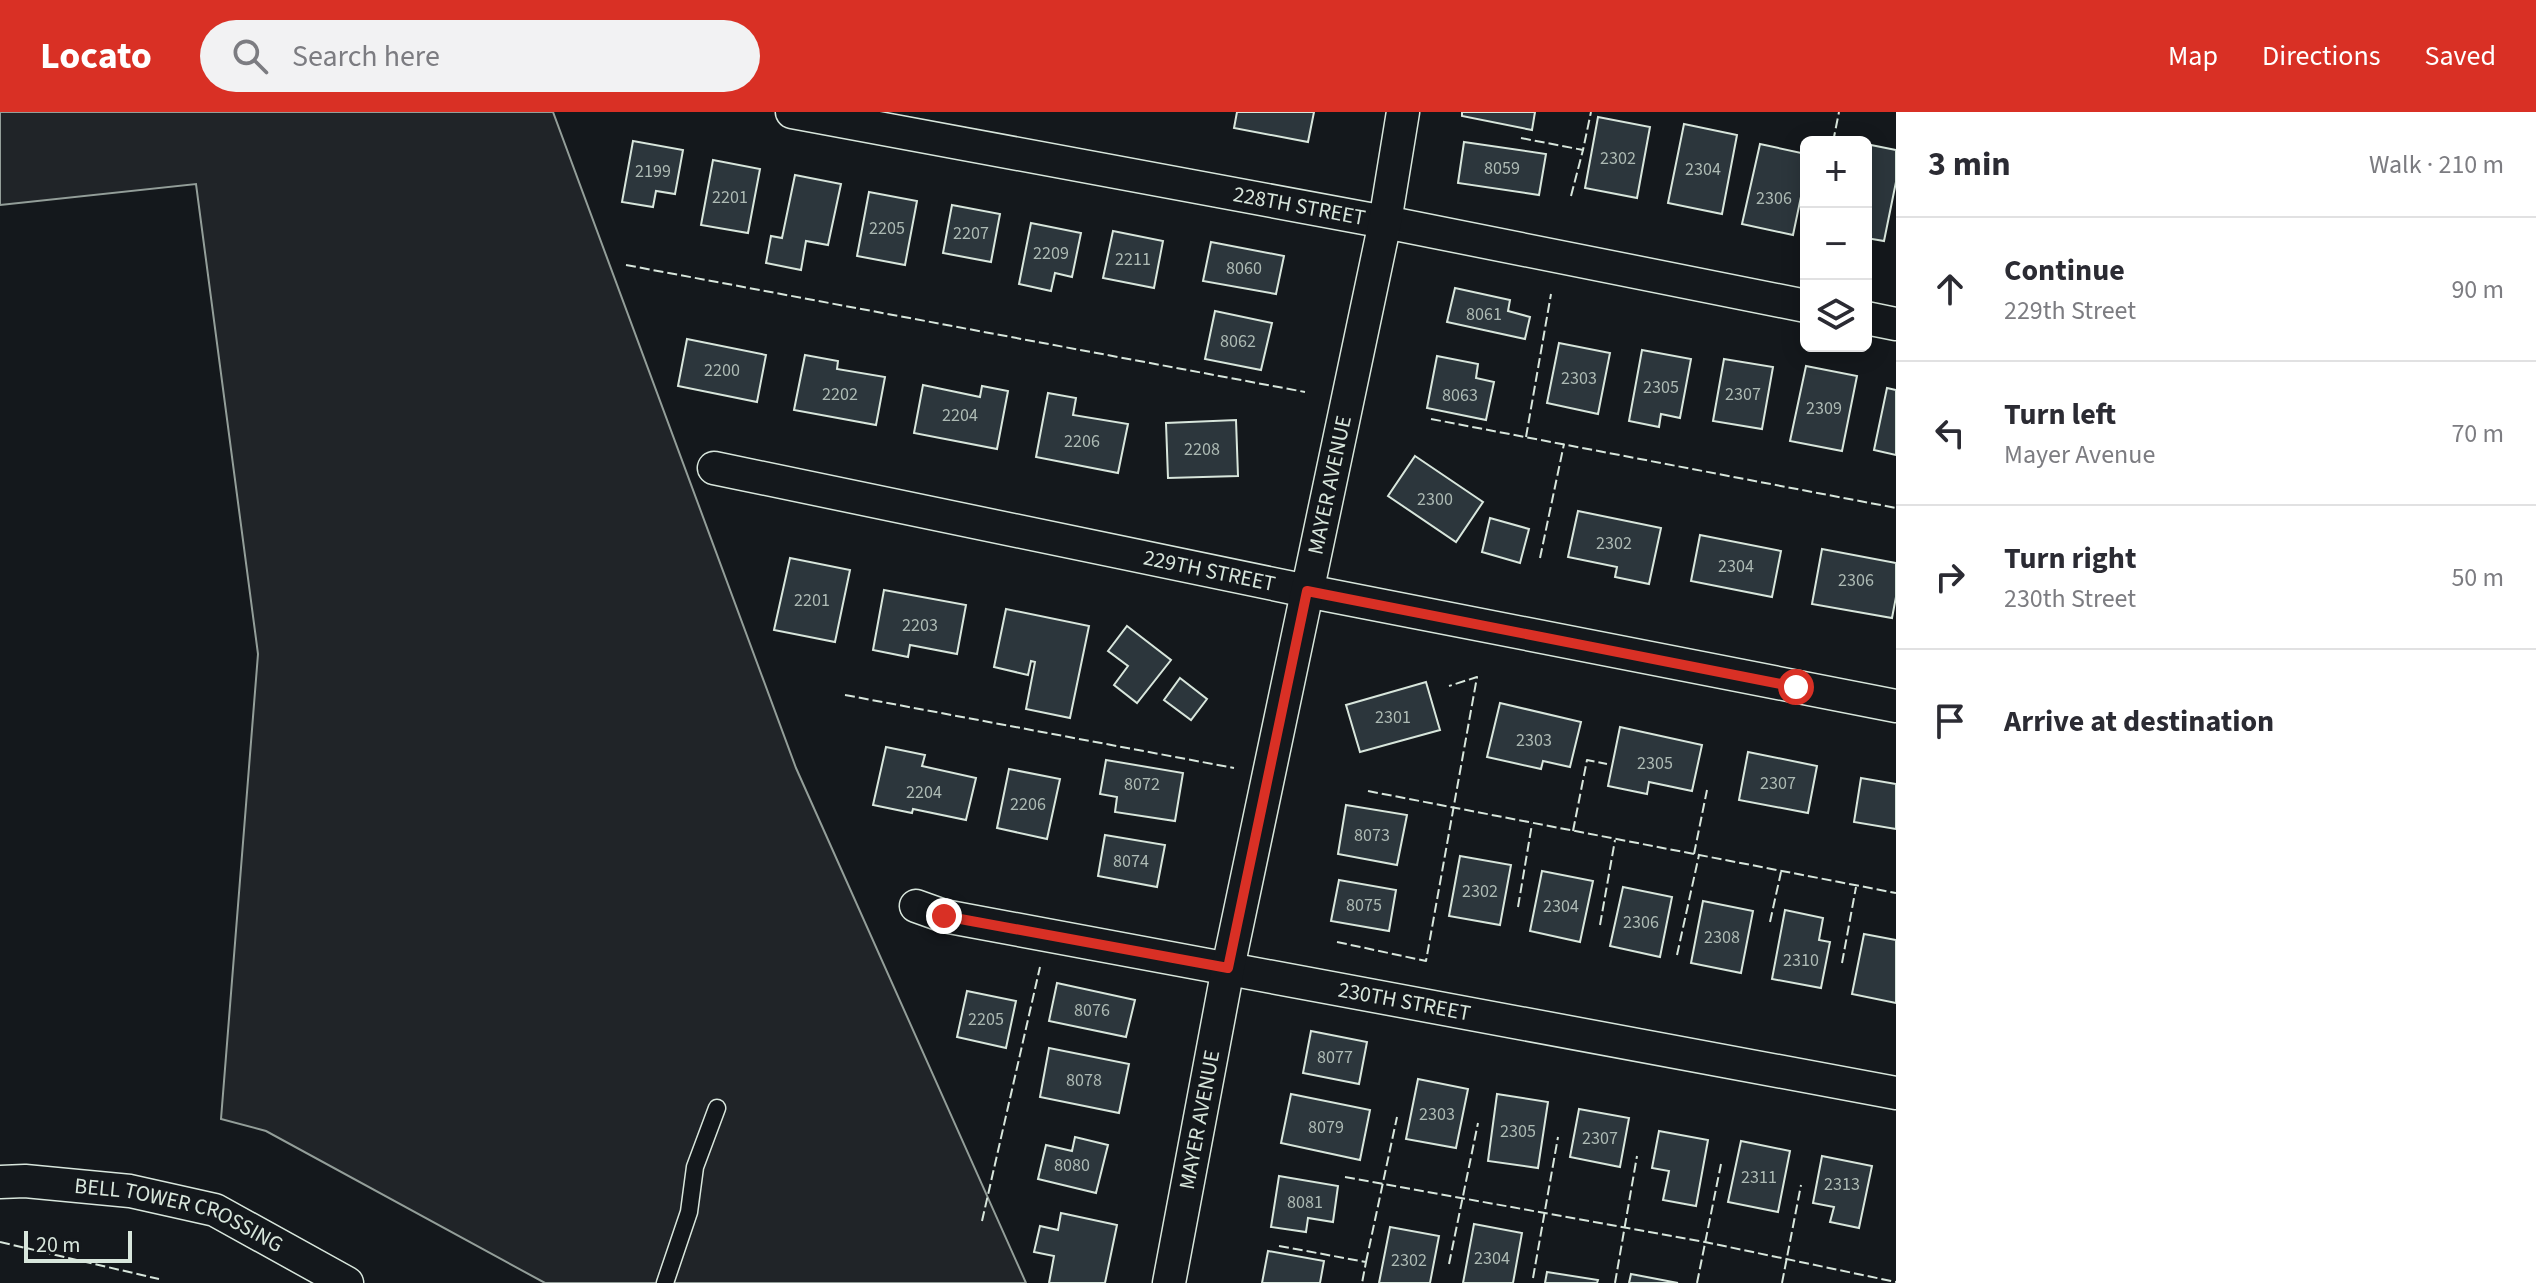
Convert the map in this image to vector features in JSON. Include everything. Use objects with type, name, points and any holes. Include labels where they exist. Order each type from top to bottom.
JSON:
[{"type":"street","name":"228TH STREET","points":[[792,112],[1385,222],[1800,305]]},
{"type":"street","name":"MAYER AVENUE","points":[[1169,1283],[1228,968],[1385,222],[1403,112]]},
{"type":"street","points":[[1872,319],[1896,324]]},
{"type":"street","name":"229TH STREET","points":[[714,468],[1307,591],[1896,706]]},
{"type":"street","name":"230TH STREET","points":[[916,906],[944,916],[1896,1093]]},
{"type":"street","name":"BELL TOWER CROSSING","points":[[0,1182],[25,1181],[130,1191],[215,1210],[339,1281]]},
{"type":"lane","points":[[665,1283],[689,1212],[695,1167],[717,1108]]},
{"type":"shaded area","points":[[0,112],[553,112],[796,768],[1026,1283],[545,1283],[266,1131],[221,1119],[258,654],[196,184],[0,205]]},
{"type":"building","points":[[1237,112],[1314,112],[1308,142],[1234,128]]},
{"type":"building","points":[[1462,112],[1535,112],[1532,130],[1462,116]]},
{"type":"building","points":[[1598,117],[1650,127],[1637,198],[1585,188]]},
{"type":"building","points":[[1684,124],[1737,135],[1722,214],[1668,203]]},
{"type":"building","points":[[633,141],[683,150],[675,194],[656,191],[653,207],[622,202]]},
{"type":"building","points":[[1464,142],[1546,154],[1539,195],[1458,183]]},
{"type":"building","points":[[1760,144],[1800,153],[1800,202],[1793,235],[1742,224]]},
{"type":"building","points":[[1872,145],[1896,150],[1896,182],[1884,241],[1872,239]]},
{"type":"building","points":[[713,160],[760,169],[748,233],[701,225]]},
{"type":"building","points":[[795,175],[841,184],[828,245],[806,241],[801,270],[766,263],[771,236],[782,238]]},
{"type":"building","points":[[869,192],[917,201],[905,265],[857,256]]},
{"type":"building","points":[[952,205],[1000,214],[991,262],[943,253]]},
{"type":"building","points":[[1031,223],[1081,233],[1072,277],[1055,273],[1051,291],[1019,284]]},
{"type":"building","points":[[1113,231],[1163,241],[1154,288],[1103,278]]},
{"type":"building","points":[[1211,242],[1284,256],[1276,294],[1203,281]]},
{"type":"building","points":[[1455,288],[1510,300],[1508,311],[1530,317],[1525,339],[1447,322]]},
{"type":"building","points":[[1215,311],[1272,323],[1261,370],[1205,359]]},
{"type":"building","points":[[687,339],[766,355],[757,402],[678,386]]},
{"type":"building","points":[[1559,343],[1610,353],[1598,414],[1547,403]]},
{"type":"building","points":[[1642,350],[1691,359],[1680,418],[1661,414],[1659,427],[1629,421]]},
{"type":"building","points":[[805,355],[838,361],[837,369],[885,377],[876,425],[794,410]]},
{"type":"building","points":[[1437,356],[1478,364],[1476,378],[1494,382],[1486,420],[1427,408]]},
{"type":"building","points":[[1724,359],[1773,367],[1762,429],[1713,421]]},
{"type":"building","points":[[1806,366],[1857,376],[1842,451],[1790,441]]},
{"type":"building","points":[[923,385],[980,397],[982,386],[1008,391],[997,449],[914,433]]},
{"type":"building","points":[[1887,388],[1896,390],[1896,455],[1874,450]]},
{"type":"building","points":[[1048,393],[1076,398],[1073,415],[1128,424],[1118,473],[1036,457]]},
{"type":"building","points":[[1236,420],[1238,476],[1168,478],[1166,423]]},
{"type":"building","points":[[1415,456],[1483,502],[1456,542],[1388,496]]},
{"type":"building","points":[[1578,511],[1661,528],[1649,584],[1615,577],[1617,567],[1568,557]]},
{"type":"building","points":[[1490,518],[1529,529],[1520,563],[1482,552]]},
{"type":"building","points":[[1700,535],[1781,551],[1772,597],[1691,581]]},
{"type":"building","points":[[1822,549],[1896,563],[1896,597],[1892,618],[1812,604]]},
{"type":"building","points":[[790,558],[850,570],[835,642],[774,630]]},
{"type":"building","points":[[884,590],[966,605],[957,654],[910,645],[908,657],[873,650]]},
{"type":"building","points":[[1006,609],[1089,626],[1070,718],[1026,709],[1035,662],[1031,661],[1028,675],[994,667]]},
{"type":"building","points":[[1127,626],[1171,660],[1137,703],[1114,685],[1128,666],[1108,651]]},
{"type":"building","points":[[1180,678],[1207,699],[1191,720],[1164,700]]},
{"type":"building","points":[[1426,682],[1440,730],[1360,752],[1346,705]]},
{"type":"building","points":[[1500,703],[1581,722],[1570,767],[1543,761],[1541,769],[1487,757]]},
{"type":"building","points":[[1620,727],[1702,745],[1692,791],[1649,782],[1647,794],[1608,786]]},
{"type":"building","points":[[886,747],[925,755],[922,766],[976,778],[966,820],[913,809],[912,813],[873,805]]},
{"type":"building","points":[[1748,752],[1817,766],[1808,813],[1739,800]]},
{"type":"building","points":[[1106,760],[1183,773],[1175,821],[1115,812],[1117,797],[1100,794]]},
{"type":"building","points":[[1009,769],[1060,779],[1047,839],[997,828]]},
{"type":"building","points":[[1861,778],[1896,784],[1896,829],[1854,822]]},
{"type":"building","points":[[1346,805],[1407,815],[1397,865],[1338,854]]},
{"type":"building","points":[[1105,835],[1165,845],[1157,887],[1098,876]]},
{"type":"building","points":[[1460,856],[1511,865],[1500,925],[1449,916]]},
{"type":"building","points":[[1542,871],[1593,881],[1580,942],[1530,931]]},
{"type":"building","points":[[1339,880],[1396,890],[1389,931],[1331,921]]},
{"type":"building","points":[[1623,887],[1672,897],[1660,957],[1610,946]]},
{"type":"building","points":[[1703,901],[1753,911],[1741,973],[1691,963]]},
{"type":"building","points":[[1785,910],[1823,918],[1819,940],[1830,942],[1821,988],[1772,979]]},
{"type":"building","points":[[1864,934],[1896,940],[1896,1003],[1852,994]]},
{"type":"building","points":[[1057,983],[1135,1000],[1126,1037],[1049,1021]]},
{"type":"building","points":[[967,991],[1016,1001],[1006,1048],[957,1037]]},
{"type":"building","points":[[1311,1031],[1367,1042],[1359,1084],[1303,1073]]},
{"type":"building","points":[[1049,1048],[1129,1064],[1119,1113],[1040,1097]]},
{"type":"building","points":[[1418,1079],[1468,1089],[1456,1148],[1406,1139]]},
{"type":"building","points":[[1291,1094],[1370,1110],[1360,1160],[1281,1143]]},
{"type":"building","points":[[1497,1094],[1548,1102],[1538,1168],[1488,1161]]},
{"type":"building","points":[[1579,1109],[1629,1118],[1620,1167],[1570,1157]]},
{"type":"building","points":[[1659,1131],[1708,1140],[1696,1206],[1663,1200],[1669,1171],[1652,1168]]},
{"type":"building","points":[[1075,1137],[1108,1145],[1096,1193],[1038,1179],[1046,1145],[1072,1151]]},
{"type":"building","points":[[1741,1141],[1790,1151],[1778,1212],[1728,1202]]},
{"type":"building","points":[[1822,1156],[1872,1166],[1859,1228],[1830,1222],[1834,1207],[1813,1203]]},
{"type":"building","points":[[1279,1176],[1338,1186],[1333,1222],[1308,1218],[1306,1232],[1271,1227]]},
{"type":"building","points":[[1061,1213],[1117,1225],[1105,1283],[1049,1283],[1054,1256],[1034,1252],[1040,1226],[1058,1230]]},
{"type":"building","points":[[1474,1224],[1522,1233],[1513,1283],[1463,1283]]},
{"type":"building","points":[[1390,1227],[1439,1236],[1430,1283],[1379,1283]]},
{"type":"building","points":[[1268,1251],[1324,1261],[1320,1283],[1262,1283]]},
{"type":"building","points":[[1547,1272],[1598,1280],[1597,1283],[1545,1283]]},
{"type":"building","points":[[1631,1274],[1678,1283],[1629,1283]]},
{"type":"fence","points":[[1521,138],[1583,150],[1591,112]]},
{"type":"fence","points":[[1834,136],[1839,112]]},
{"type":"fence","points":[[1571,196],[1583,150]]},
{"type":"fence","points":[[626,265],[1305,392]]},
{"type":"fence","points":[[1526,437],[1551,294]]},
{"type":"fence","points":[[1431,419],[1896,508]]},
{"type":"fence","points":[[1540,558],[1564,444]]},
{"type":"fence","points":[[1337,942],[1426,961],[1477,677],[1449,686]]},
{"type":"fence","points":[[845,695],[1234,768]]},
{"type":"fence","points":[[1573,831],[1587,760],[1607,764]]},
{"type":"fence","points":[[1694,854],[1707,790]]},
{"type":"fence","points":[[1368,791],[1896,893]]},
{"type":"fence","points":[[1518,907],[1532,824]]},
{"type":"fence","points":[[1600,925],[1615,840]]},
{"type":"fence","points":[[1677,955],[1699,855]]},
{"type":"fence","points":[[1770,922],[1781,872]]},
{"type":"fence","points":[[1842,963],[1856,887]]},
{"type":"fence","points":[[982,1221],[1040,967]]},
{"type":"fence","points":[[1366,1262],[1397,1117]]},
{"type":"fence","points":[[1449,1264],[1478,1123]]},
{"type":"fence","points":[[1533,1278],[1558,1137]]},
{"type":"fence","points":[[1615,1283],[1637,1156]]},
{"type":"fence","points":[[1697,1283],[1721,1164]]},
{"type":"fence","points":[[1345,1177],[1705,1242],[1896,1282]]},
{"type":"fence","points":[[1782,1283],[1801,1185]]},
{"type":"fence","points":[[0,1242],[159,1279]]},
{"type":"fence","points":[[1279,1246],[1366,1262],[1362,1283]]},
{"type":"route","points":[[944,916],[1228,968],[1307,591],[1796,687]]}]
